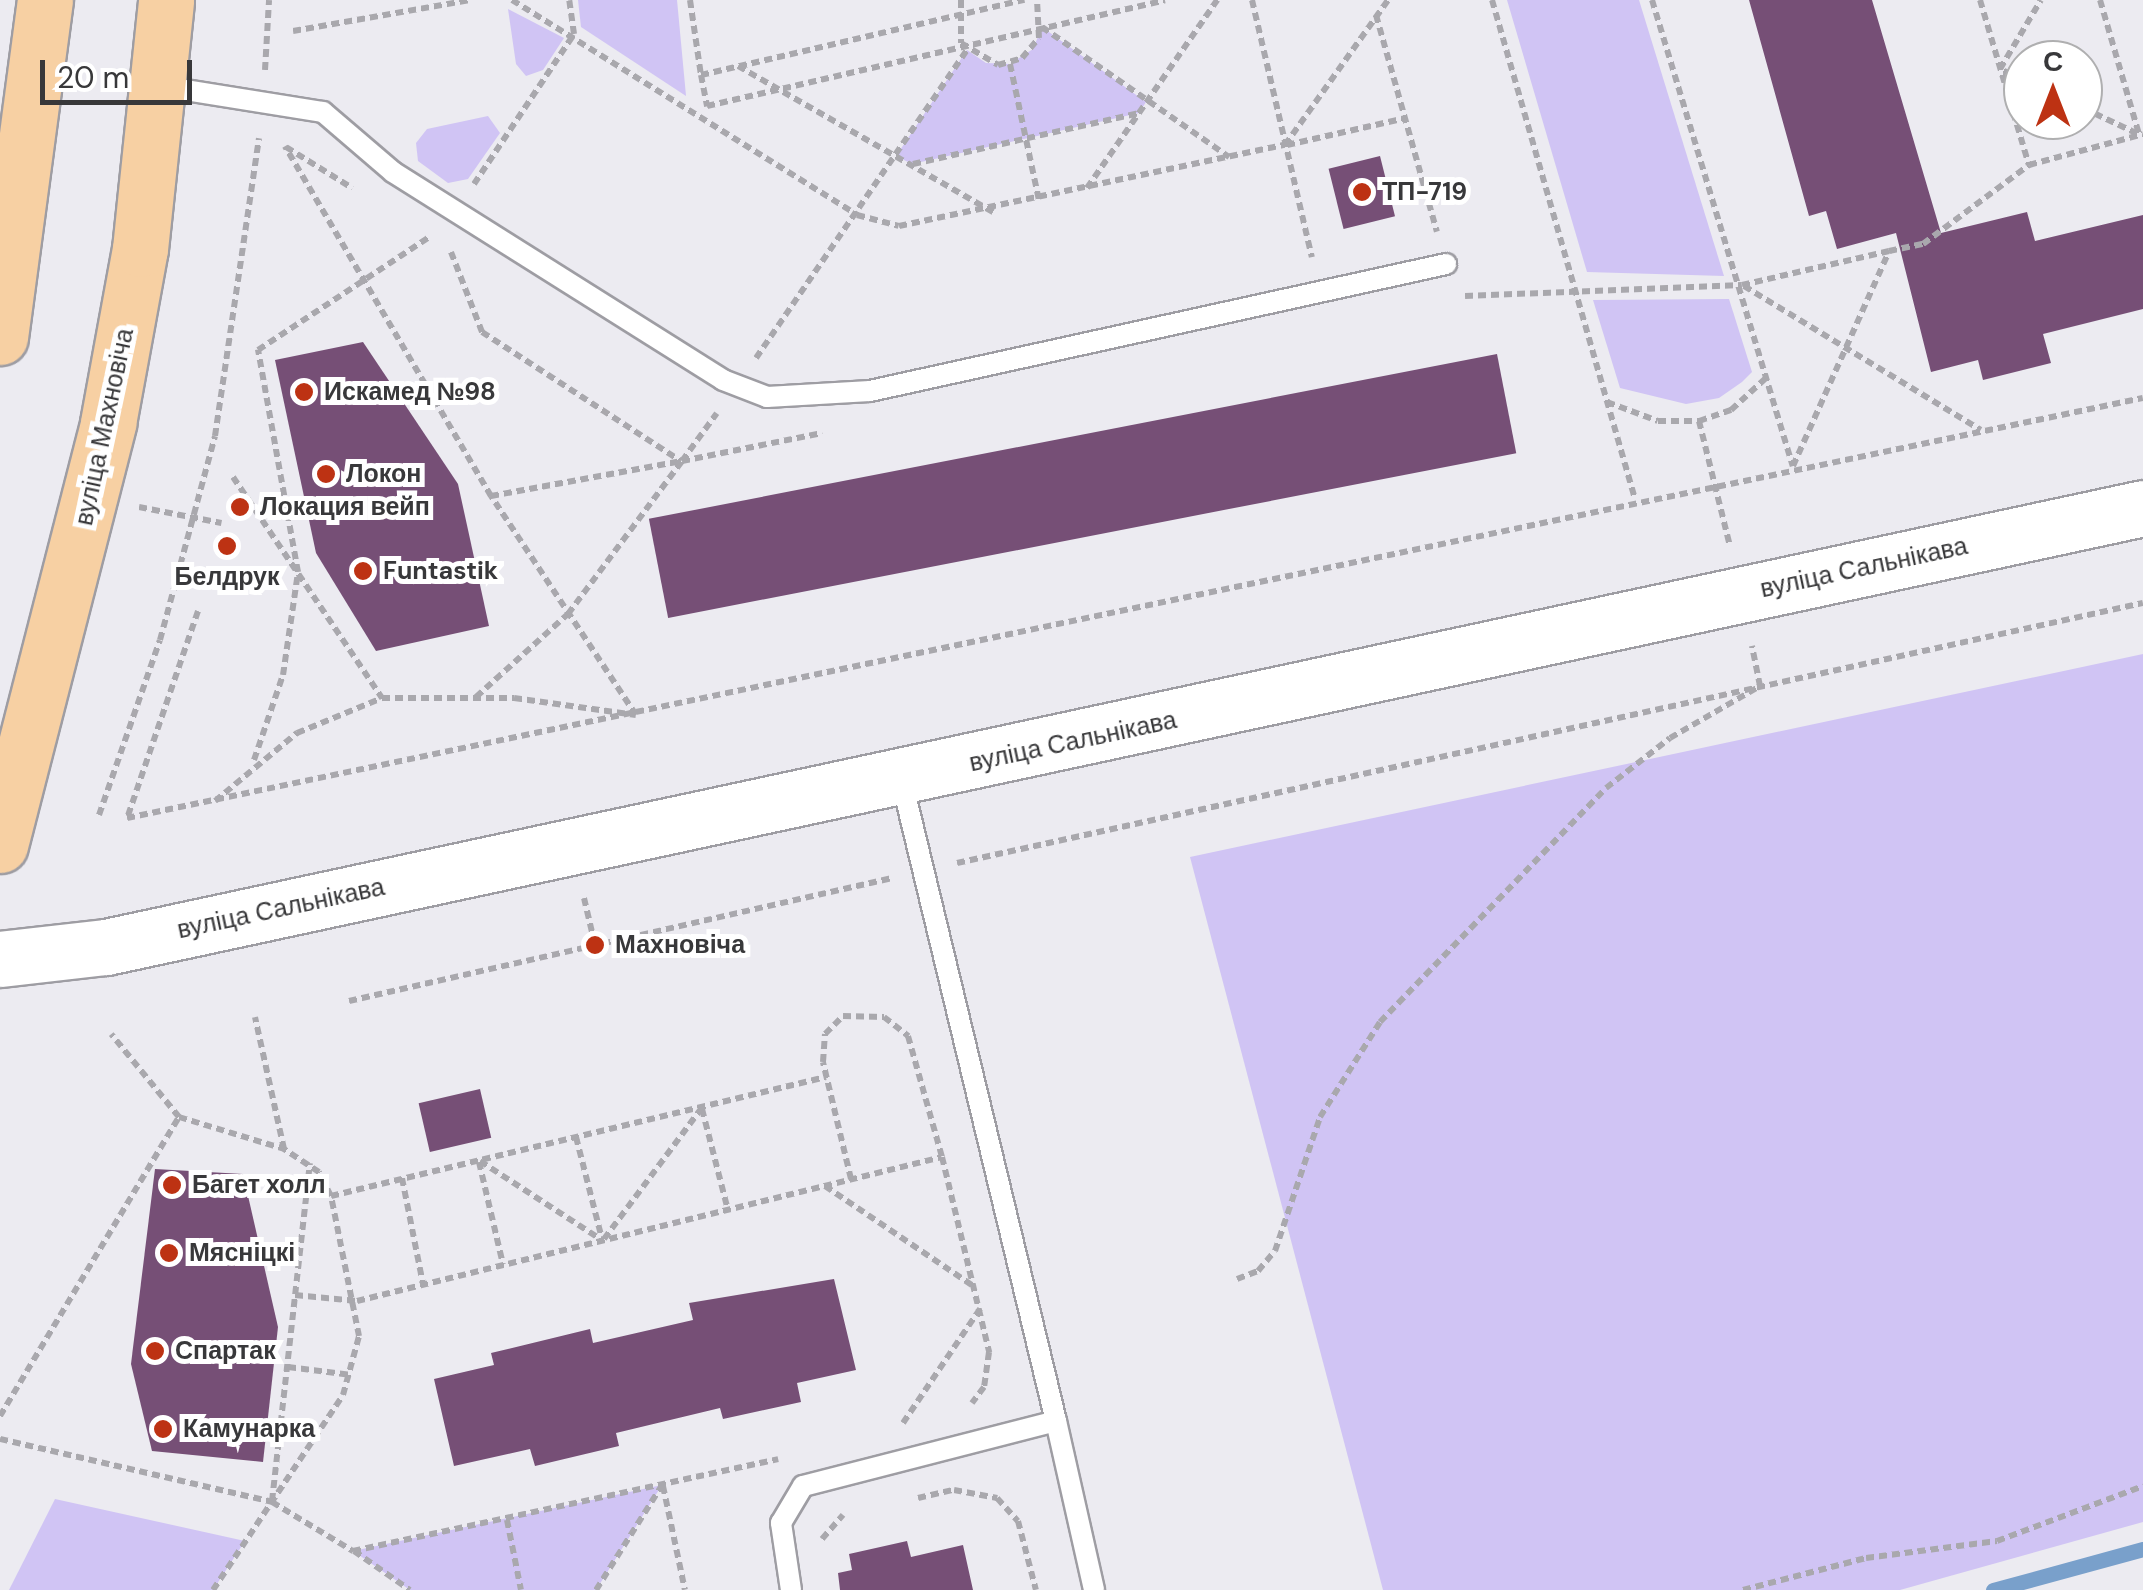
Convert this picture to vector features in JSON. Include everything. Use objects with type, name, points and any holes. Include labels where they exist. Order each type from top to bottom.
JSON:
[{"type":"main road","points":[[2,314],[45,0]]},
{"type":"main road","name":"вуліца Махновіча","points":[[0,845],[92,498],[128,320],[160,86],[166,0]]},
{"type":"street","name":"вуліца Сальнікава","points":[[0,959],[106,947],[2143,508]]},
{"type":"lane","points":[[160,86],[262,98],[323,112],[393,172],[736,387],[825,398],[1446,264]]},
{"type":"lane","points":[[901,778],[1094,1590]]},
{"type":"lane","points":[[791,1590],[781,1523],[802,1486],[1056,1421]]},
{"type":"path","points":[[98,815],[194,518],[234,341],[262,98],[268,0]]},
{"type":"path","points":[[293,31],[472,0]]},
{"type":"path","points":[[512,0],[574,34],[699,118],[856,215],[918,226],[1086,190],[1217,0]]},
{"type":"path","points":[[253,761],[283,674],[298,572],[258,350],[430,237],[456,211],[574,34],[569,0]]},
{"type":"path","points":[[690,0],[707,106],[699,118]]},
{"type":"path","points":[[961,0],[956,16],[967,50],[986,63],[1010,64],[1032,50],[1042,28],[1037,0]]},
{"type":"path","points":[[701,75],[1024,0]]},
{"type":"path","points":[[707,106],[967,50],[1165,0]]},
{"type":"path","points":[[1252,0],[1321,292]]},
{"type":"path","points":[[1286,146],[1388,0]]},
{"type":"path","points":[[1492,0],[1635,499]]},
{"type":"path","points":[[1652,0],[1742,285],[1793,466]]},
{"type":"path","points":[[1980,0],[2029,165]]},
{"type":"path","points":[[2000,69],[2042,0]]},
{"type":"path","points":[[2100,0],[2141,134]]},
{"type":"path","points":[[1376,15],[1446,264]]},
{"type":"path","points":[[1042,28],[1230,158]]},
{"type":"path","points":[[476,697],[568,614],[736,387],[967,50]]},
{"type":"path","points":[[1010,64],[1039,201]]},
{"type":"path","points":[[738,66],[992,212],[1406,118]]},
{"type":"path","points":[[912,164],[1139,112]]},
{"type":"path","points":[[2103,117],[2141,134]]},
{"type":"path","points":[[1742,285],[1924,244],[2029,165],[2141,134]]},
{"type":"path","points":[[366,197],[285,146],[490,496],[636,715]]},
{"type":"path","points":[[414,227],[451,252],[482,332],[682,462]]},
{"type":"path","points":[[1793,466],[1889,251]]},
{"type":"path","points":[[1742,285],[1849,345],[1982,430]]},
{"type":"path","points":[[1607,402],[1658,421],[1699,421],[1732,410],[1767,377]]},
{"type":"path","points":[[198,611],[126,818],[212,804],[636,715],[1793,466],[2143,398]]},
{"type":"path","points":[[490,496],[757,447]]},
{"type":"path","points":[[233,476],[382,698]]},
{"type":"path","points":[[92,498],[221,523]]},
{"type":"path","points":[[349,1002],[922,871],[2143,603]]},
{"type":"path","points":[[1237,1280],[1258,1271],[1275,1251],[1320,1117],[1380,1022],[1606,788],[1670,738],[1760,686]]},
{"type":"path","points":[[212,804],[253,761],[315,722],[382,698],[476,697],[636,715]]},
{"type":"path","points":[[851,1179],[822,1047],[832,1023],[869,1012],[897,1024],[915,1051],[981,1308],[990,1370],[958,1412]]},
{"type":"path","points":[[255,1016],[284,1149]]},
{"type":"path","points":[[111,1034],[179,1117],[284,1149],[310,1163],[330,1196],[356,1300],[352,1375],[212,1590]]},
{"type":"path","points":[[330,1196],[826,1077]]},
{"type":"path","points":[[701,1108],[728,1210]]},
{"type":"path","points":[[603,1241],[701,1108]]},
{"type":"path","points":[[0,1416],[179,1117]]},
{"type":"path","points":[[576,1137],[603,1241]]},
{"type":"path","points":[[295,1295],[356,1300],[942,1157]]},
{"type":"path","points":[[478,1161],[603,1241]]},
{"type":"path","points":[[478,1161],[503,1264]]},
{"type":"path","points":[[272,1502],[310,1163]]},
{"type":"path","points":[[402,1178],[423,1284]]},
{"type":"path","points":[[824,1185],[975,1287]]},
{"type":"path","points":[[912,1428],[897,1433],[981,1308]]},
{"type":"path","points":[[288,1367],[352,1375]]},
{"type":"path","points":[[0,1439],[272,1502],[410,1590]]},
{"type":"path","points":[[354,1551],[789,1457]]},
{"type":"path","points":[[596,1590],[662,1485]]},
{"type":"path","points":[[662,1485],[684,1590]]},
{"type":"path","points":[[1743,1590],[1866,1558],[1997,1542],[2143,1486]]},
{"type":"path","points":[[901,1502],[954,1490],[997,1498],[1018,1521],[1036,1590]]},
{"type":"path","points":[[819,1552],[830,1523],[849,1513]]},
{"type":"path","points":[[506,1520],[521,1590]]},
{"type":"shaded area","points":[[578,0],[677,0],[686,96],[581,27]]},
{"type":"shaded area","points":[[1507,0],[1639,0],[1724,276],[1587,272]]},
{"type":"shaded area","points":[[508,9],[564,38],[543,70],[526,76],[516,64]]},
{"type":"shaded area","points":[[1042,27],[1146,102],[1139,113],[912,164],[896,156],[967,50],[986,63],[1010,64],[1033,49]]},
{"type":"shaded area","points":[[488,116],[500,133],[468,179],[448,183],[418,161],[416,143],[427,129]]},
{"type":"shaded area","points":[[1729,299],[1752,372],[1742,382],[1719,398],[1686,404],[1620,388],[1593,300]]},
{"type":"shaded area","points":[[2143,654],[2143,1522],[1900,1590],[1383,1590],[1190,857]]},
{"type":"shaded area","points":[[662,1485],[596,1590],[410,1590],[353,1551]]},
{"type":"shaded area","points":[[55,1499],[245,1541],[213,1590],[9,1590]]},
{"type":"building","points":[[1749,0],[1872,0],[1941,233],[2027,212],[2035,241],[2143,215],[2143,309],[2043,334],[2051,363],[1983,380],[1978,360],[1931,372],[1896,233],[1837,249],[1826,211],[1809,216]]},
{"type":"building","name":"ТП-719","points":[[1380,156],[1395,216],[1344,229],[1329,169]]},
{"type":"building","points":[[363,342],[458,484],[489,626],[376,651],[316,553],[275,360]]},
{"type":"building","points":[[1497,354],[1516,453],[668,618],[649,519]]},
{"type":"building","points":[[480,1089],[491,1138],[430,1152],[419,1103]]},
{"type":"building","points":[[155,1169],[243,1174],[278,1327],[263,1462],[152,1451],[131,1364]]},
{"type":"building","points":[[834,1279],[856,1370],[797,1383],[801,1402],[723,1419],[720,1408],[616,1433],[619,1446],[535,1466],[530,1449],[454,1466],[434,1379],[494,1365],[491,1353],[590,1329],[593,1343],[693,1320],[689,1303]]},
{"type":"building","points":[[907,1541],[911,1557],[963,1545],[973,1590],[840,1590],[838,1573],[852,1570],[849,1554]]},
{"type":"waterway","points":[[1993,1590],[2143,1549]]},
{"type":"place","name":"ТП-719","points":[[1362,192]]},
{"type":"place","name":"Искамед №98","points":[[304,392]]},
{"type":"place","name":"Локон","points":[[326,474]]},
{"type":"place","name":"Локация вейп","points":[[240,507]]},
{"type":"place","name":"Белдрук","points":[[227,546]]},
{"type":"place","name":"Funtastik","points":[[363,571]]},
{"type":"place","name":"Махновіча","points":[[595,945]]},
{"type":"place","name":"Багет холл","points":[[172,1185]]},
{"type":"place","name":"Мясніцкі","points":[[169,1253]]},
{"type":"place","name":"Спартак","points":[[155,1351]]},
{"type":"place","name":"Камунарка","points":[[163,1429]]}]
